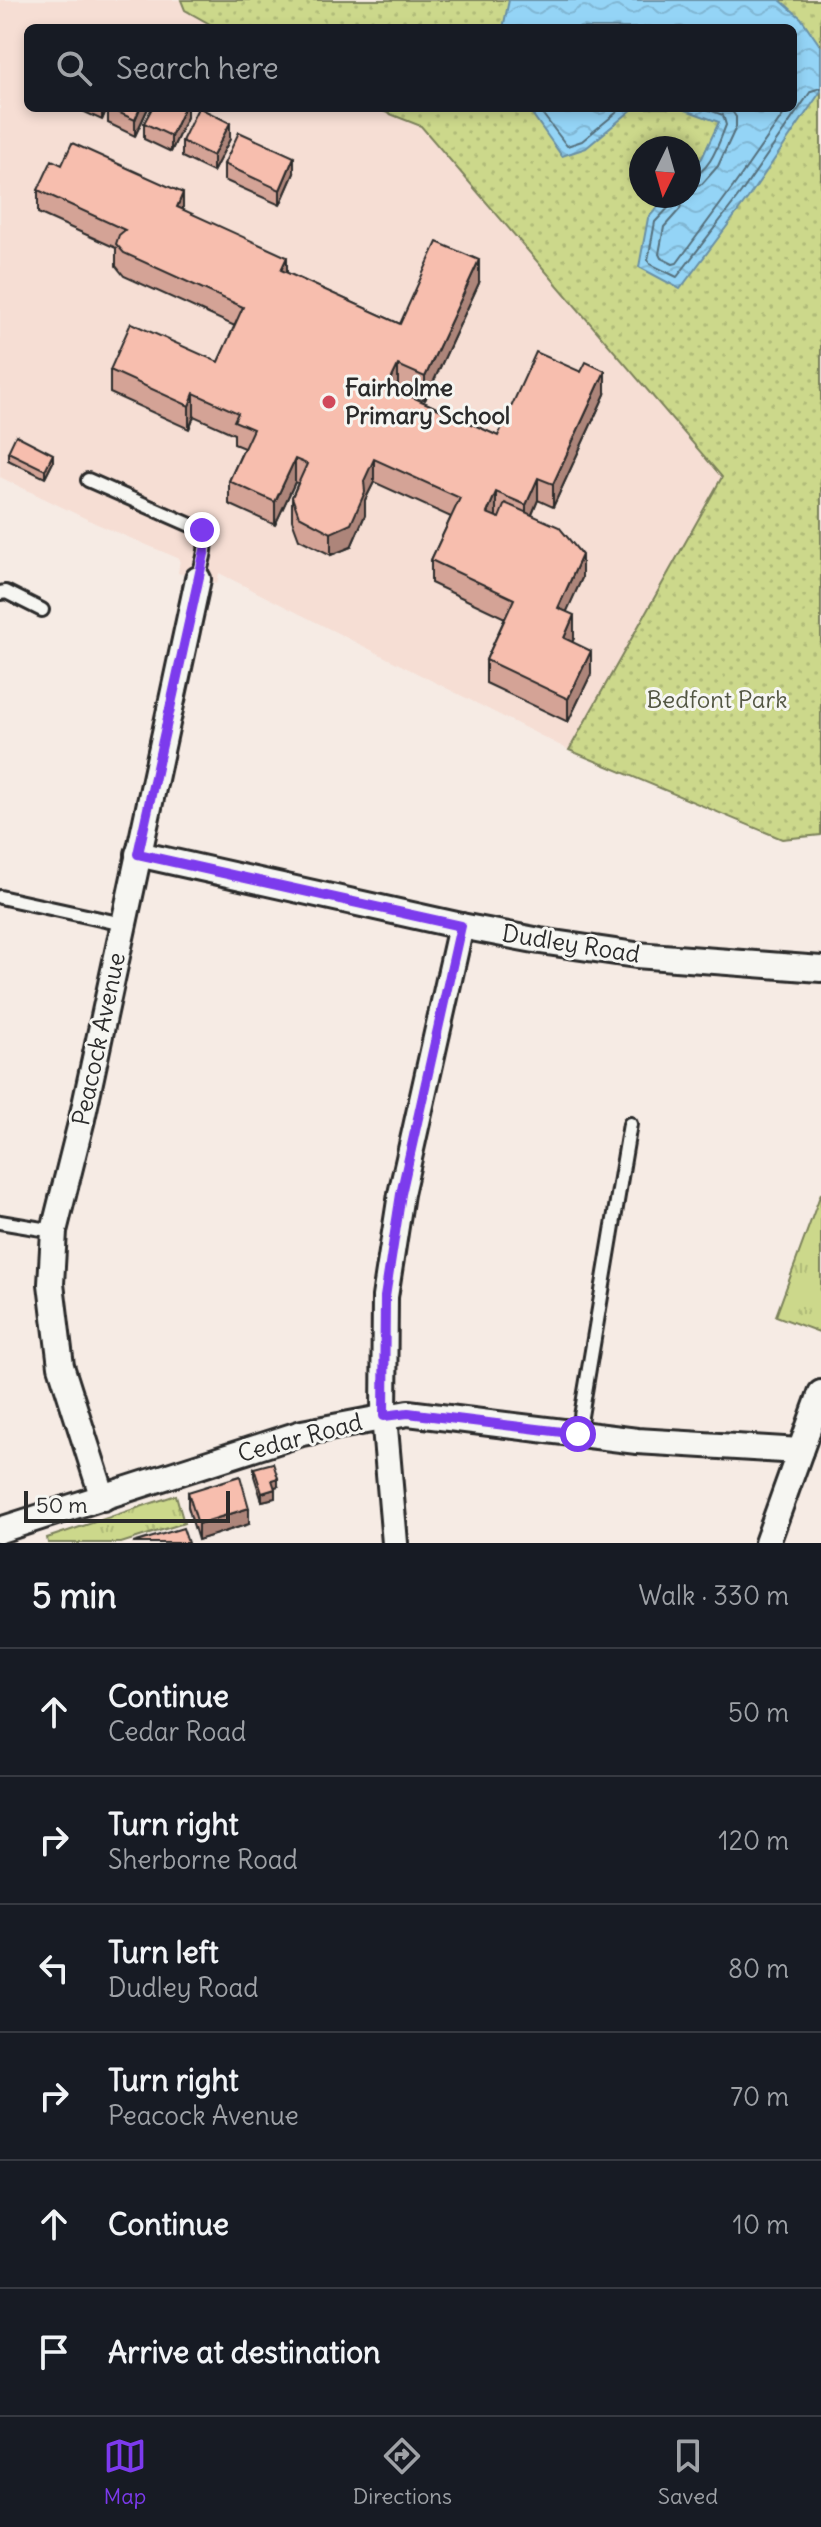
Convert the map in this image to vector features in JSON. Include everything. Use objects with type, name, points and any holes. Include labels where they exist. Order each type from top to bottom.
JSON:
[{"type":"street","name":"Peacock Avenue","points":[[103,1498],[61,1366],[51,1284],[54,1231],[82,1119],[198,579]]},
{"type":"street","name":"Dudley Road","points":[[138,854],[540,941],[636,955],[821,969]]},
{"type":"street","points":[[395,1543],[384,1416],[385,1297],[399,1209],[461,926]]},
{"type":"street","points":[[767,1543],[821,1393]]},
{"type":"street","name":"Cedar Road","points":[[0,1530],[302,1433],[408,1413],[637,1441],[800,1451]]},
{"type":"lane","points":[[88,480],[202,530],[206,545],[198,579]]},
{"type":"lane","points":[[0,593],[6,592],[42,610]]},
{"type":"lane","points":[[0,897],[123,924]]},
{"type":"lane","points":[[578,1434],[630,1124]]},
{"type":"lane","points":[[0,1222],[54,1231]]},
{"type":"shaded area","name":"Fairholme Primary School","points":[[0,0],[181,0],[185,10],[210,24],[24,24],[24,112],[385,112],[421,126],[723,478],[569,750],[219,573],[217,583],[178,573],[180,559],[97,524],[0,477]]},
{"type":"green space","name":"Bedfont Park","points":[[181,0],[821,0],[821,835],[782,839],[569,750],[722,477],[421,126],[385,112],[797,112],[797,24],[210,24],[185,10]]},
{"type":"green space","points":[[821,1193],[821,1327],[819,1332],[776,1316]]},
{"type":"green space","points":[[176,1495],[184,1523],[121,1543],[48,1543],[47,1538]]},
{"type":"water","points":[[509,0],[780,0],[801,18],[821,47],[821,91],[748,198],[680,289],[639,267],[648,218],[657,208],[701,208],[701,159],[719,122],[691,112],[797,112],[797,24],[504,24]]},
{"type":"water","points":[[531,112],[629,112],[586,148],[562,156]]},
{"type":"building","points":[[118,112],[138,112],[135,120]]},
{"type":"building","points":[[150,112],[182,112],[171,136],[144,123]]},
{"type":"building","points":[[196,112],[208,112],[230,123],[213,156],[182,141]]},
{"type":"building","points":[[239,132],[294,157],[280,190],[224,164]]},
{"type":"building","points":[[72,143],[183,193],[177,207],[287,257],[281,270],[400,324],[437,242],[479,260],[425,377],[398,365],[388,386],[498,436],[536,352],[581,372],[586,362],[605,371],[553,484],[538,478],[526,505],[496,492],[487,513],[499,518],[505,503],[559,527],[582,555],[558,608],[574,615],[564,638],[591,651],[568,699],[486,660],[514,599],[431,560],[460,498],[374,459],[364,481],[365,492],[351,524],[331,533],[299,516],[292,497],[307,464],[295,459],[275,502],[229,481],[253,429],[234,421],[238,413],[194,393],[189,406],[110,370],[131,323],[218,362],[243,307],[124,253],[116,244],[125,230],[38,190],[52,160],[62,165]]},
{"type":"building","points":[[16,435],[53,454],[45,470],[8,452]]},
{"type":"building","points":[[273,1463],[278,1478],[272,1480],[275,1489],[262,1493],[254,1468]]},
{"type":"building","points":[[240,1476],[249,1508],[198,1524],[188,1492]]},
{"type":"building","points":[[183,1528],[188,1543],[133,1543]]},
{"type":"place","name":"Fairholme Primary School","points":[[329,402]]},
{"type":"route","points":[[202,530],[206,545],[138,854],[461,926],[401,1194],[385,1297],[384,1416],[408,1413],[578,1434]]}]
